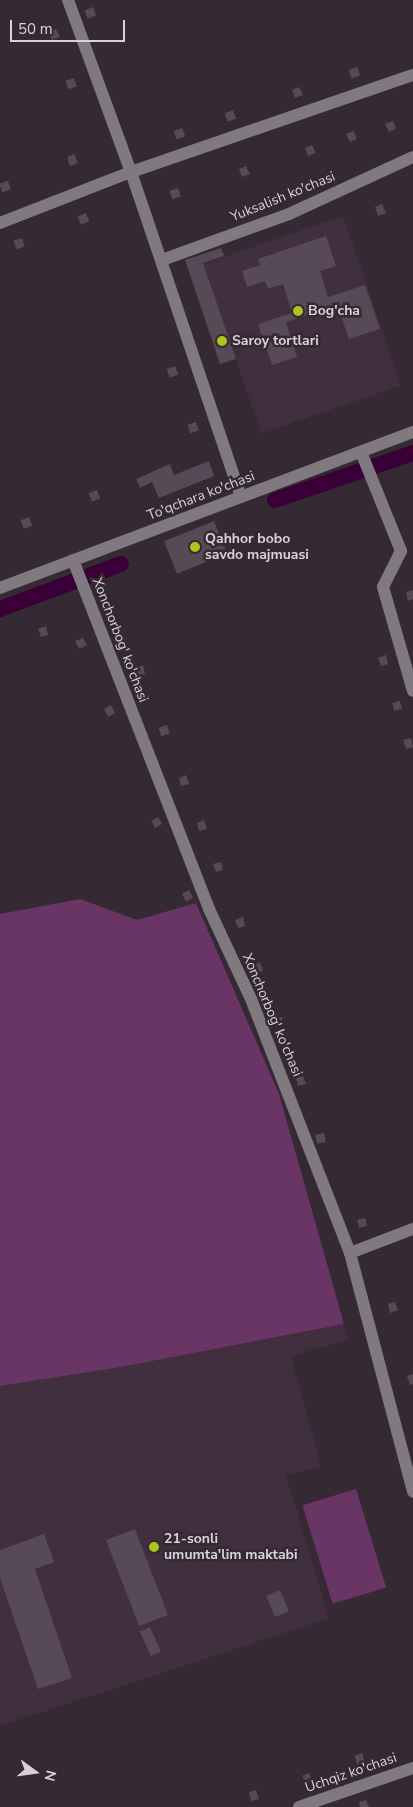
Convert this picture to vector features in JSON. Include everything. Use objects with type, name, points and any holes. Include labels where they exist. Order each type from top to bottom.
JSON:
[{"type":"street","points":[[68,0],[162,260],[241,497]]},
{"type":"street","points":[[0,224],[131,172],[413,75]]},
{"type":"street","name":"Yuksalish ko'chasi","points":[[162,260],[289,214],[413,157]]},
{"type":"street","name":"To'qchara ko'chasi","points":[[0,588],[413,432]]},
{"type":"street","points":[[361,452],[401,551],[383,587],[413,691]]},
{"type":"street","name":"Xonchorbog' ko'chasi","points":[[73,560],[209,908],[251,999],[350,1253],[413,1492]]},
{"type":"street","points":[[350,1253],[413,1229]]},
{"type":"street","name":"Uchqiz ko'chasi","points":[[299,1807],[413,1768]]},
{"type":"shaded area","name":"Bog'cha","points":[[343,216],[401,385],[261,433],[203,264]]},
{"type":"shaded area","points":[[80,899],[137,920],[196,903],[279,1094],[344,1324],[121,1367],[0,1386],[0,914]]},
{"type":"shaded area","name":"21-sonli umumta'lim maktabi","points":[[344,1324],[348,1340],[291,1356],[321,1466],[286,1476],[329,1618],[0,1726],[0,1386],[121,1367]]},
{"type":"shaded area","points":[[356,1489],[386,1587],[333,1604],[302,1505]]},
{"type":"building","points":[[93,7],[96,15],[88,19],[85,10]]},
{"type":"building","points":[[56,29],[60,37],[52,40],[48,32]]},
{"type":"building","points":[[357,67],[360,75],[352,79],[349,70]]},
{"type":"building","points":[[74,78],[77,87],[68,89],[65,81]]},
{"type":"building","points":[[299,87],[303,95],[295,98],[292,90]]},
{"type":"building","points":[[233,110],[236,118],[228,122],[225,113]]},
{"type":"building","points":[[393,121],[396,129],[389,132],[385,124]]},
{"type":"building","points":[[182,128],[185,136],[177,140],[174,131]]},
{"type":"building","points":[[354,131],[357,139],[350,142],[346,134]]},
{"type":"building","points":[[312,145],[316,153],[308,156],[305,148]]},
{"type":"building","points":[[74,154],[78,163],[70,166],[67,157]]},
{"type":"building","points":[[246,166],[250,174],[242,177],[239,169]]},
{"type":"building","points":[[8,181],[11,190],[2,192],[0,184]]},
{"type":"building","points":[[178,188],[181,197],[172,199],[169,191]]},
{"type":"building","points":[[382,204],[386,213],[378,216],[375,207]]},
{"type":"building","points":[[86,213],[89,221],[81,225],[78,216]]},
{"type":"building","points":[[326,236],[336,266],[320,271],[328,297],[365,285],[380,329],[349,339],[337,305],[286,322],[297,357],[272,365],[258,324],[292,313],[283,284],[268,289],[265,281],[247,287],[242,271],[260,265],[258,259]]},
{"type":"building","points":[[22,238],[25,247],[16,249],[13,241]]},
{"type":"building","points":[[221,248],[224,256],[203,263],[236,359],[220,364],[185,260]]},
{"type":"building","points":[[175,366],[178,374],[170,378],[167,369]]},
{"type":"building","points":[[196,422],[199,431],[190,433],[187,425]]},
{"type":"building","points":[[209,461],[214,476],[159,498],[152,482],[140,488],[136,479],[170,464],[174,475]]},
{"type":"building","points":[[97,490],[100,498],[92,502],[89,493]]},
{"type":"building","points":[[29,517],[32,525],[24,529],[21,520]]},
{"type":"building","name":"Qahhor bobo savdo majmuasi","points":[[214,521],[227,553],[177,574],[164,541]]},
{"type":"building","points":[[413,590],[413,599],[408,601],[406,592]]},
{"type":"building","points":[[46,626],[48,635],[41,637],[38,629]]},
{"type":"building","points":[[83,638],[87,645],[79,649],[75,641]]},
{"type":"building","points":[[386,655],[388,664],[381,666],[378,658]]},
{"type":"building","points":[[143,665],[145,674],[138,676],[135,668]]},
{"type":"building","points":[[400,701],[402,709],[394,711],[392,703]]},
{"type":"building","points":[[111,705],[115,713],[108,717],[104,709]]},
{"type":"building","points":[[167,725],[170,734],[161,736],[158,728]]},
{"type":"building","points":[[411,738],[413,747],[406,749],[403,740]]},
{"type":"building","points":[[186,775],[189,784],[181,786],[179,778]]},
{"type":"building","points":[[158,817],[162,824],[155,828],[151,821]]},
{"type":"building","points":[[204,820],[207,829],[199,831],[197,823]]},
{"type":"building","points":[[221,862],[223,870],[216,872],[213,864]]},
{"type":"building","points":[[189,890],[193,898],[186,902],[182,894]]},
{"type":"building","points":[[243,917],[245,926],[238,928],[235,920]]},
{"type":"building","points":[[260,962],[263,971],[255,973],[253,964]]},
{"type":"building","points":[[282,1017],[284,1025],[277,1027],[274,1019]]},
{"type":"building","points":[[303,1076],[306,1084],[298,1086],[296,1078]]},
{"type":"building","points":[[324,1133],[326,1142],[317,1144],[315,1135]]},
{"type":"building","points":[[365,1218],[367,1226],[359,1228],[357,1220]]},
{"type":"building","points":[[395,1302],[398,1310],[390,1313],[388,1304]]},
{"type":"building","points":[[413,1374],[413,1384],[410,1385],[407,1376]]},
{"type":"building","points":[[135,1529],[168,1615],[139,1626],[106,1540]]},
{"type":"building","points":[[44,1534],[54,1562],[35,1569],[72,1678],[38,1689],[0,1578],[0,1550]]},
{"type":"building","points":[[280,1590],[289,1611],[275,1617],[266,1596]]},
{"type":"building","points":[[150,1627],[161,1652],[151,1656],[140,1631]]},
{"type":"building","points":[[362,1753],[365,1762],[357,1764],[354,1755]]},
{"type":"building","points":[[309,1773],[312,1781],[306,1784],[302,1776]]},
{"type":"building","points":[[256,1790],[259,1799],[251,1801],[249,1792]]},
{"type":"building","points":[[366,1800],[369,1807],[360,1807],[359,1802]]},
{"type":"waterway","points":[[275,500],[413,453]]},
{"type":"waterway","points":[[0,609],[121,564]]},
{"type":"place","name":"Bog'cha","points":[[298,311]]},
{"type":"place","name":"Saroy tortlari","points":[[222,341]]},
{"type":"place","name":"Qahhor bobo savdo majmuasi","points":[[195,547]]},
{"type":"place","name":"21-sonli umumta'lim maktabi","points":[[154,1547]]}]
